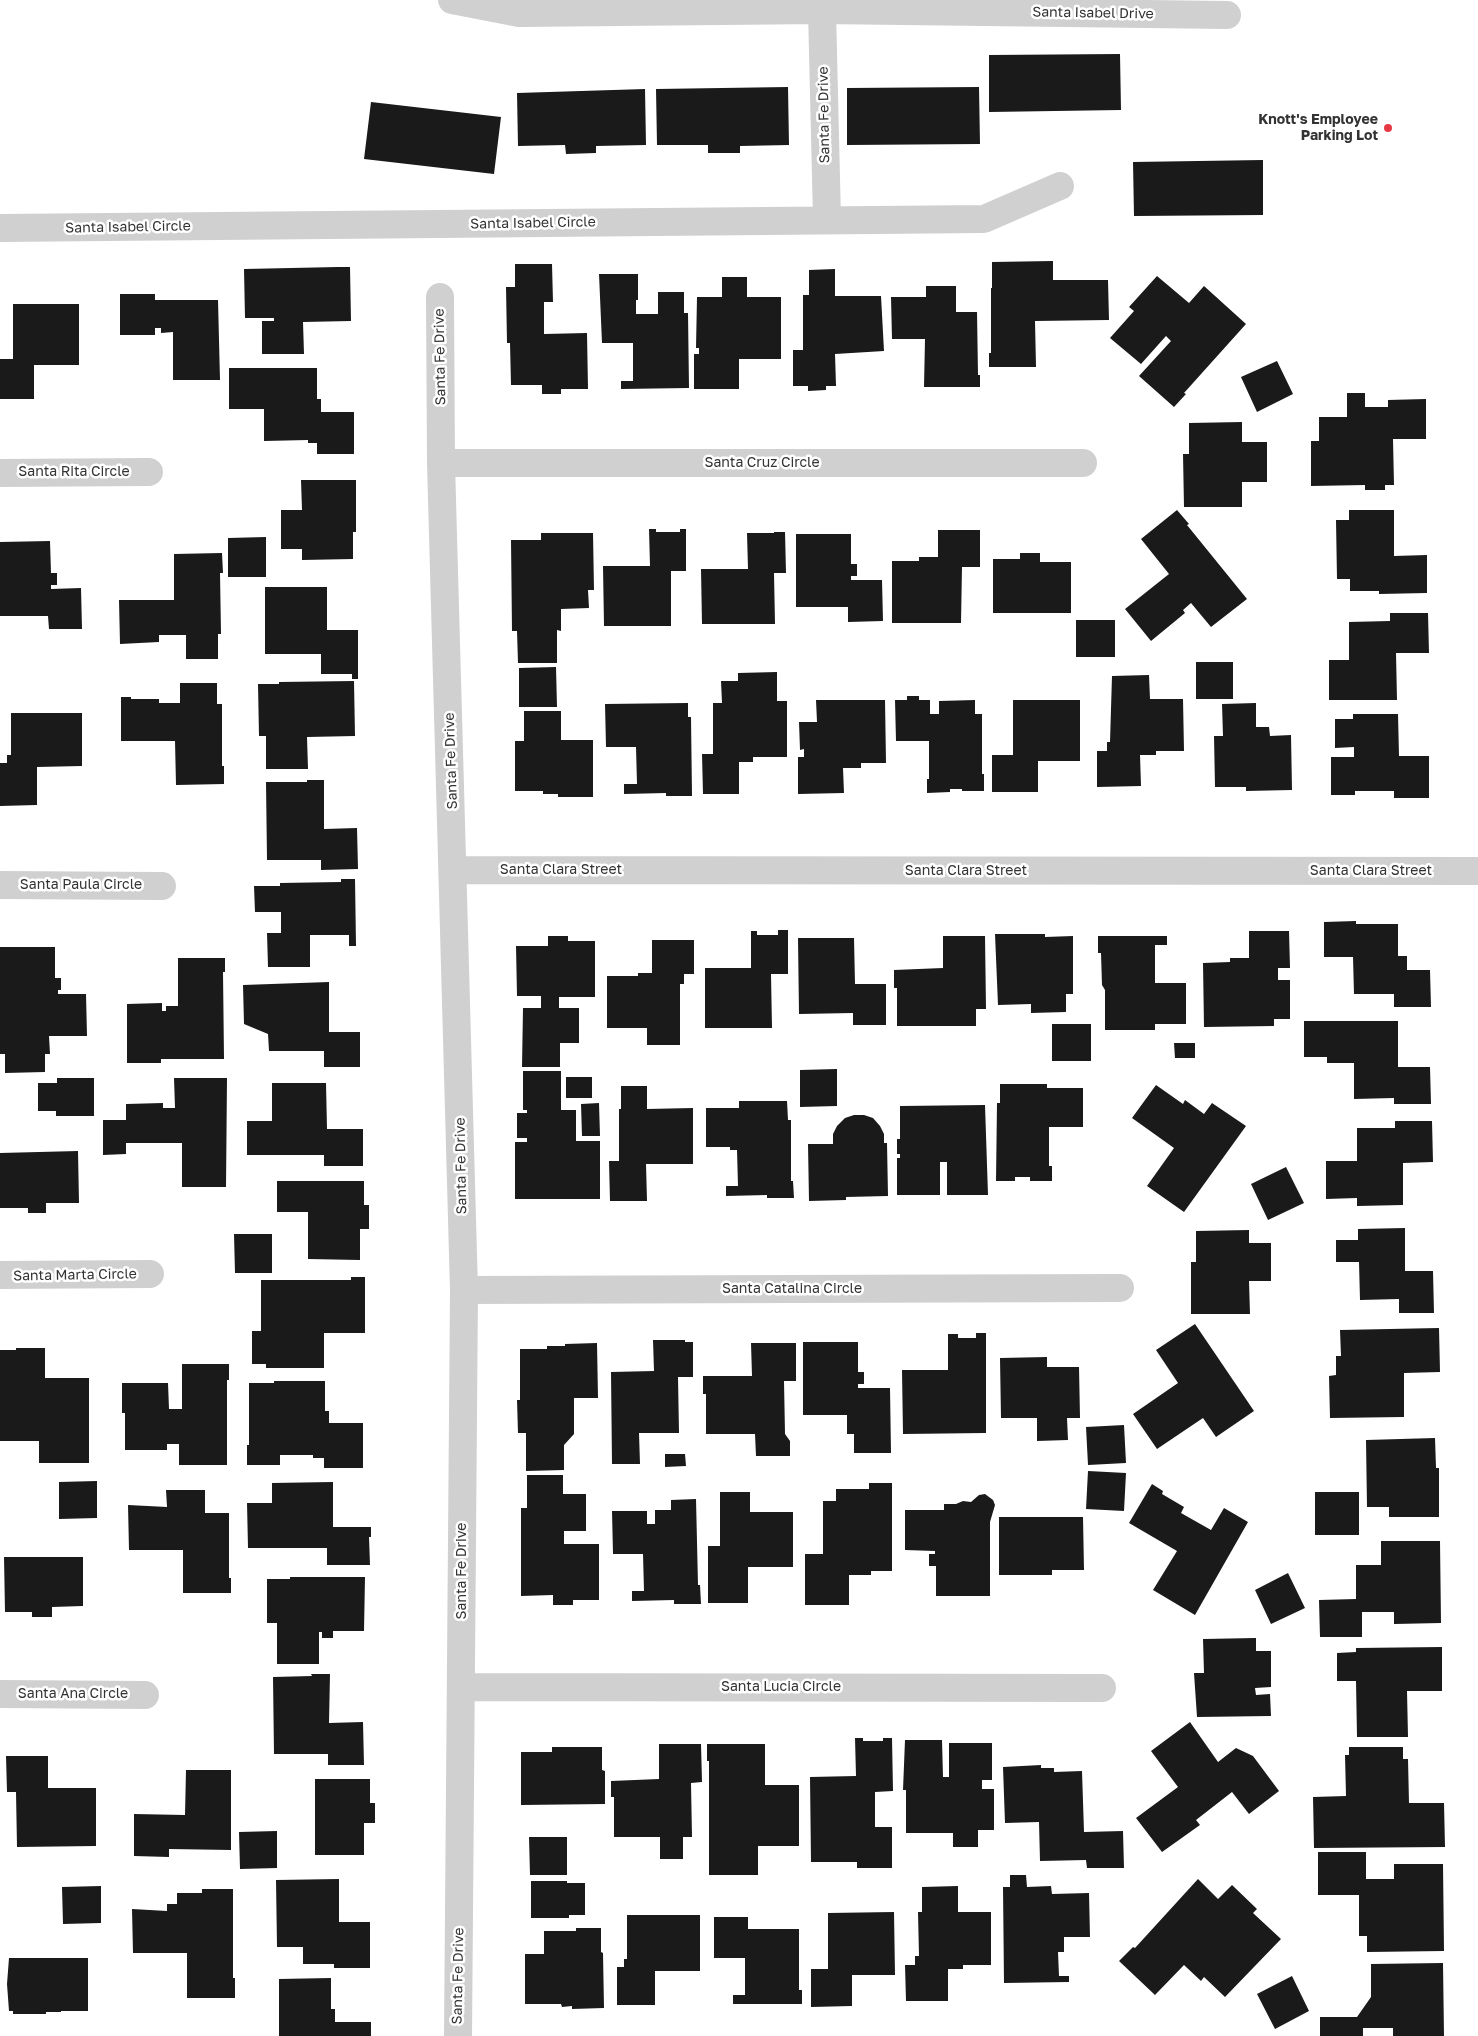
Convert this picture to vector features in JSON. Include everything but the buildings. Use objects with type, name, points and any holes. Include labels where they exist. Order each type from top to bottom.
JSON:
[{"type":"street","name":"Santa Isabel Drive","points":[[452,0],[519,13],[822,10],[1226,15]]},
{"type":"street","name":"Santa Fe Drive","points":[[822,10],[827,220]]},
{"type":"street","name":"Santa Isabel Circle","points":[[0,228],[984,219],[1060,186]]},
{"type":"street","name":"Santa Fe Drive","points":[[440,297],[441,463],[454,870],[464,1290],[458,2036]]},
{"type":"street","name":"Santa Cruz Circle","points":[[441,463],[1083,463]]},
{"type":"street","name":"Santa Rita Circle","points":[[0,473],[149,472]]},
{"type":"street","name":"Santa Clara Street","points":[[454,870],[1478,871]]},
{"type":"street","name":"Santa Paula Circle","points":[[0,885],[162,886]]},
{"type":"street","name":"Santa Marta Circle","points":[[0,1275],[150,1274]]},
{"type":"street","name":"Santa Catalina Circle","points":[[464,1290],[1120,1288]]},
{"type":"street","name":"Santa Lucia Circle","points":[[461,1687],[1102,1688]]},
{"type":"street","name":"Santa Ana Circle","points":[[0,1694],[145,1695]]},
{"type":"place","name":"Knott's Employee Parking Lot","points":[[1388,128]]}]
